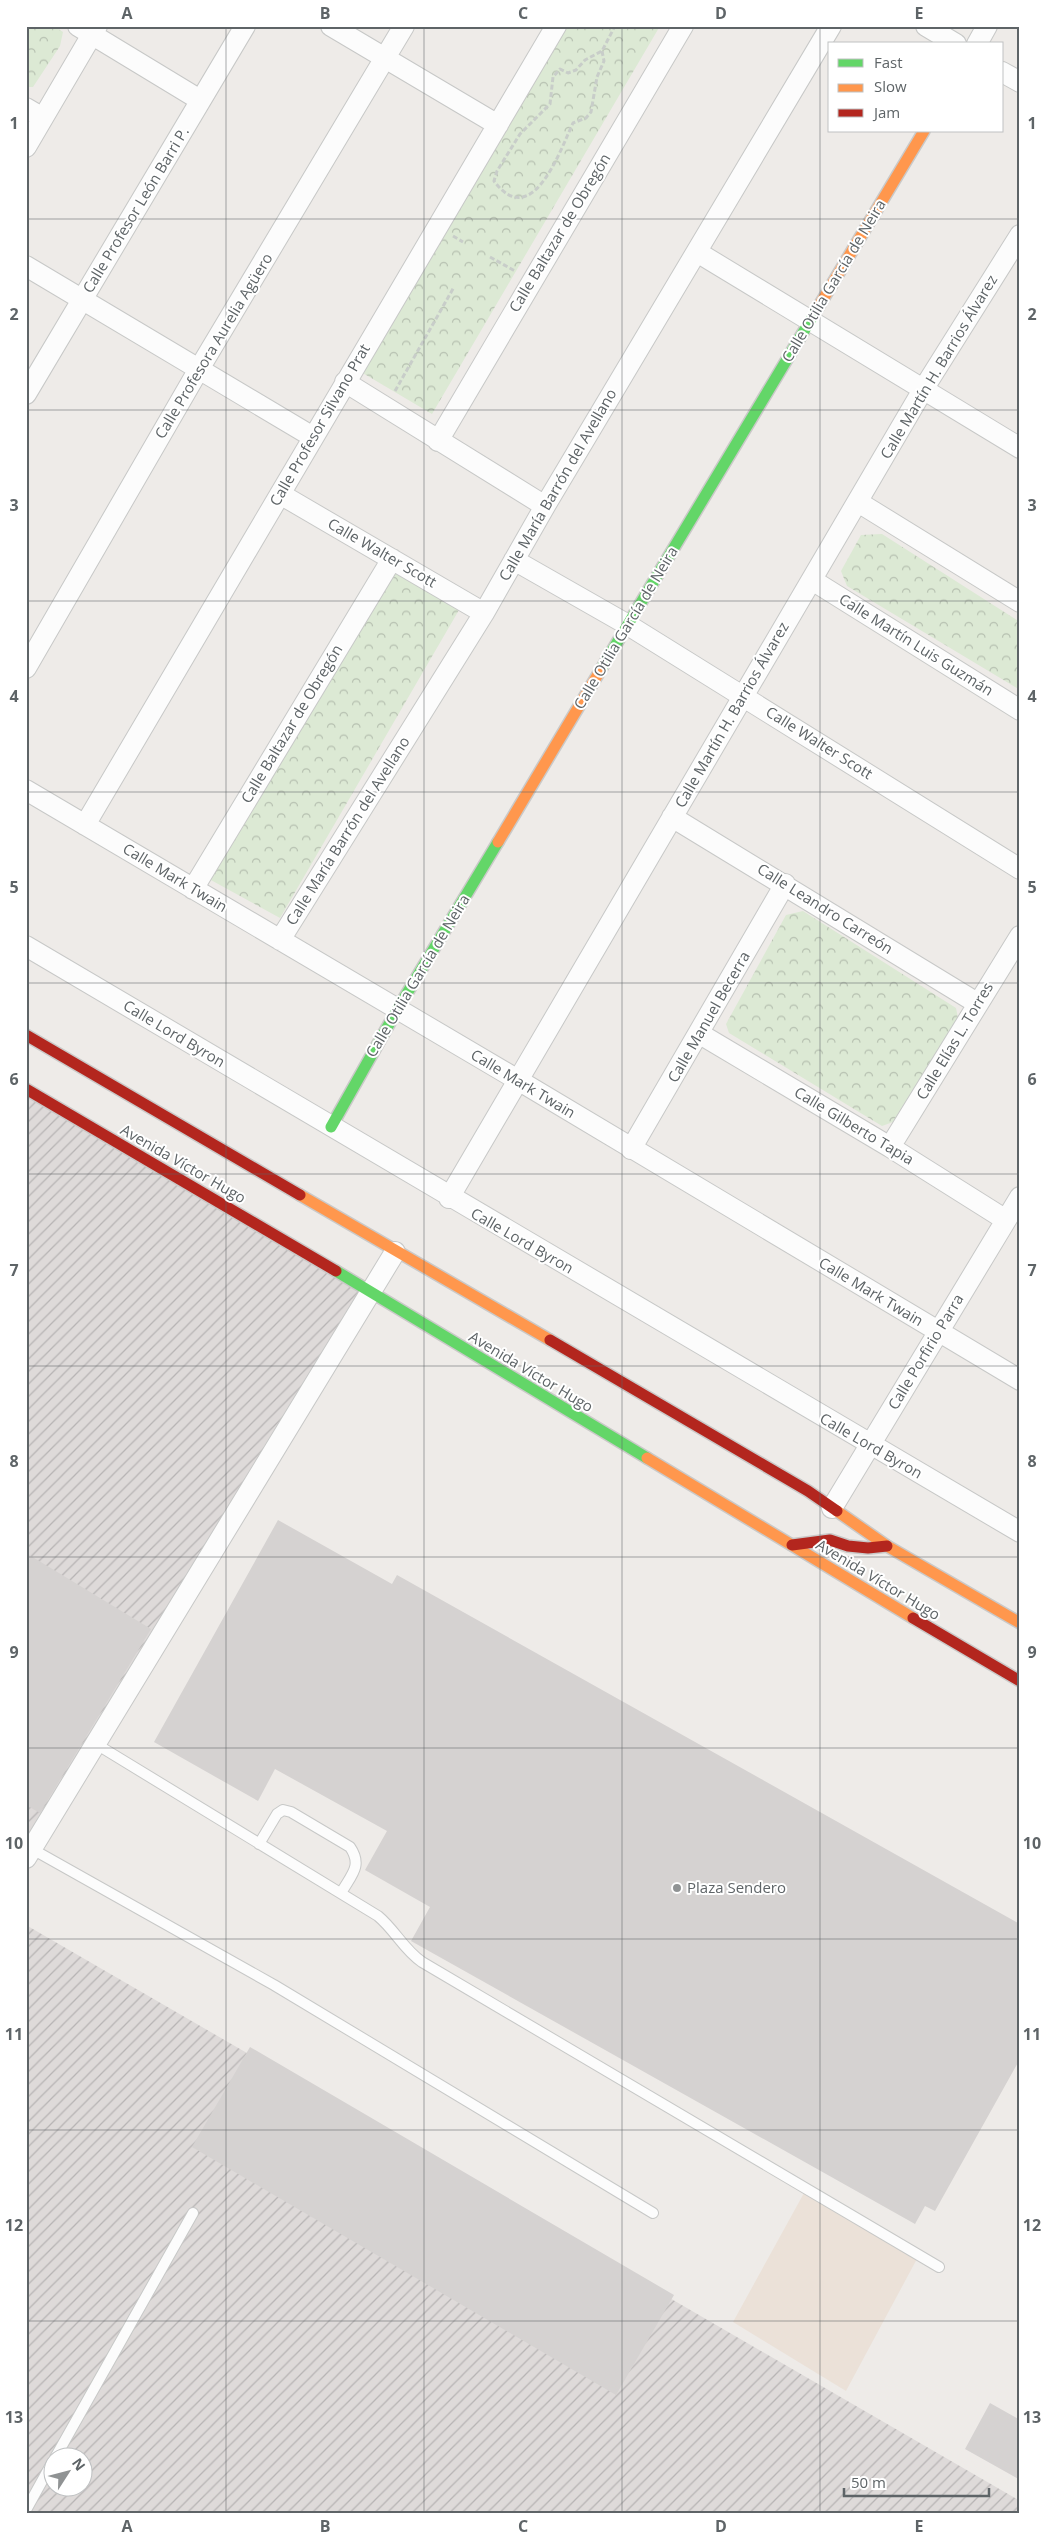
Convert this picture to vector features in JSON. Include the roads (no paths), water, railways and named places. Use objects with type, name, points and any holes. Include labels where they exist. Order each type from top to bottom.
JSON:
[{"type":"street","name":"Calle Profesor León Barri P.","points":[[26,394],[245,26]]},
{"type":"street","points":[[331,26],[498,125]]},
{"type":"street","name":"Calle Profesora Aurelia Agüero","points":[[26,668],[199,369],[404,26]]},
{"type":"street","name":"Calle Profesor Silvano Prat","points":[[85,825],[556,26]]},
{"type":"street","name":"Calle Baltazar de Obregón","points":[[438,441],[683,26]]},
{"type":"street","name":"Calle María Barrón del Avellano","points":[[280,940],[484,613],[545,506],[831,26]]},
{"type":"street","points":[[926,26],[953,42]]},
{"type":"street","points":[[977,42],[987,26]]},
{"type":"street","points":[[26,147],[89,29],[200,100]]},
{"type":"street","points":[[1004,73],[1020,82]]},
{"type":"street","points":[[26,108],[43,118]]},
{"type":"street","name":"Calle Otilia García de Neira","points":[[331,1127],[397,1010],[923,132]]},
{"type":"street","name":"Calle Martín H. Barrios Álvarez","points":[[449,1198],[924,388],[1020,234]]},
{"type":"street","points":[[697,252],[1020,448]]},
{"type":"street","points":[[26,266],[313,437]]},
{"type":"street","points":[[345,382],[545,506]]},
{"type":"street","name":"Calle Walter Scott","points":[[280,494],[484,613]]},
{"type":"street","points":[[858,502],[1020,602]]},
{"type":"street","name":"Calle Baltazar de Obregón","points":[[193,889],[392,559]]},
{"type":"street","name":"Calle Walter Scott","points":[[514,560],[628,625],[1020,869]]},
{"type":"street","name":"Calle Martín Luis Guzmán","points":[[812,580],[1020,710]]},
{"type":"street","name":"Calle Mark Twain","points":[[26,790],[518,1080],[631,1150],[1020,1380]]},
{"type":"street","name":"Calle Leandro Carreón","points":[[672,817],[785,884],[977,1003]]},
{"type":"street","name":"Calle Manuel Becerra","points":[[631,1150],[700,1034],[785,884]]},
{"type":"street","name":"Calle Elías L. Torres","points":[[890,1147],[1020,936]]},
{"type":"street","name":"Calle Lord Byron","points":[[26,946],[449,1198],[1020,1532]]},
{"type":"street","name":"Calle Gilberto Tapia","points":[[700,1034],[890,1147],[1006,1220]]},
{"type":"street","name":"Avenida Víctor Hugo","points":[[26,1035],[808,1492],[887,1546],[1020,1623]]},
{"type":"street","name":"Avenida Víctor Hugo","points":[[26,1089],[352,1280],[370,1293],[1020,1681]]},
{"type":"street","name":"Calle Porfirio Parra","points":[[832,1508],[1020,1197]]},
{"type":"street","points":[[29,1853],[395,1252]]},
{"type":"street","points":[[792,1545],[817,1540],[830,1540],[848,1546],[868,1548],[887,1546]]},
{"type":"lane","points":[[96,1744],[341,1893],[390,1926],[406,1948],[422,1962],[939,2267]]},
{"type":"lane","points":[[259,1844],[277,1814],[283,1810],[291,1812],[350,1847],[356,1856],[358,1864],[341,1893]]},
{"type":"lane","points":[[29,1853],[274,1985],[653,2213]]},
{"type":"lane","points":[[61,2448],[192,2213]]},
{"type":"lane","points":[[26,2510],[42,2481]]},
{"type":"place","name":"Plaza Sendero","points":[[677,1888]]}]
